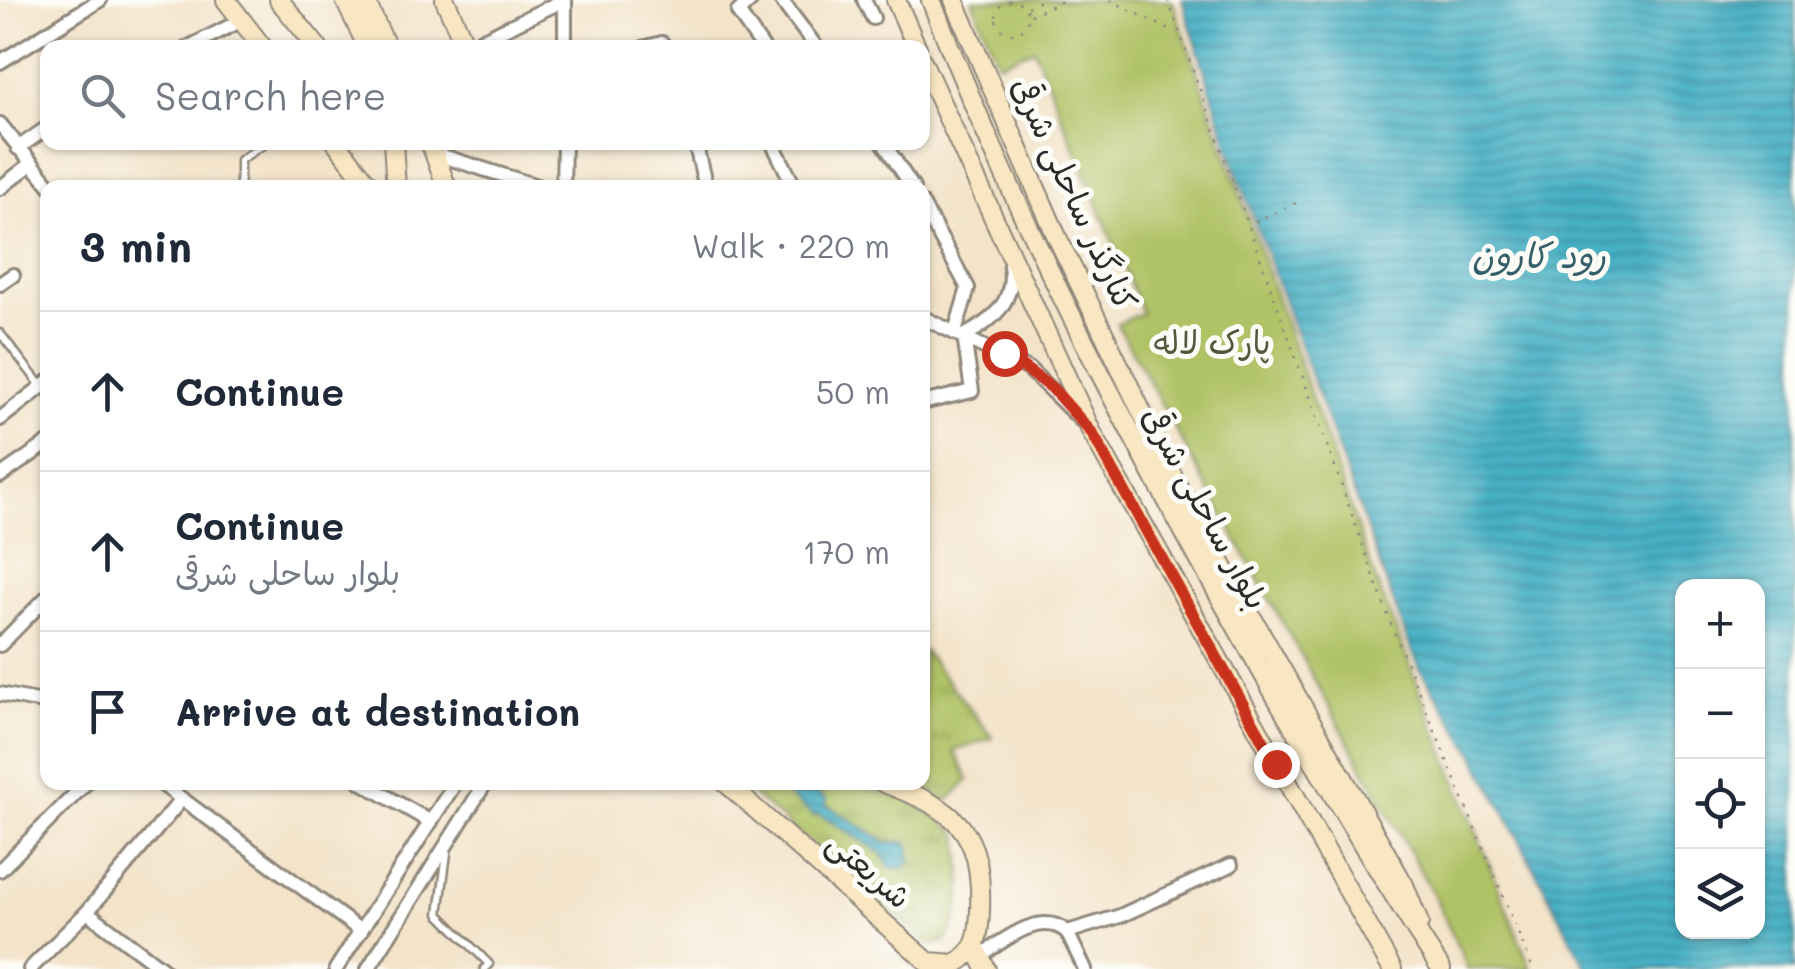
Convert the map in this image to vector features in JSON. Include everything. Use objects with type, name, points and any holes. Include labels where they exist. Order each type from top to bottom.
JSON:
[{"type":"main road","points":[[226,0],[257,40]]},
{"type":"main road","points":[[279,0],[312,40]]},
{"type":"main road","points":[[345,0],[364,40]]},
{"type":"main road","points":[[365,0],[384,40]]},
{"type":"main road","points":[[445,0],[462,40]]},
{"type":"main road","points":[[896,0],[913,40]]},
{"type":"main road","name":"بلوار ساحلی شرقی","points":[[931,0],[1081,337],[1303,747],[1438,966]]},
{"type":"main road","name":"کنارگذر ساحلی شرقی","points":[[954,0],[1056,236],[1180,491],[1404,885],[1422,940]]},
{"type":"main road","name":"بلوار ساحلی شرقی","points":[[930,79],[1092,433],[1392,969]]},
{"type":"main road","points":[[342,150],[365,180]]},
{"type":"main road","points":[[394,150],[395,180]]},
{"type":"main road","points":[[434,150],[444,180]]},
{"type":"main road","points":[[1081,337],[1102,329]]},
{"type":"main road","name":"شریعتی","points":[[734,790],[932,966],[980,957]]},
{"type":"main road","points":[[902,790],[937,804],[966,832],[982,868],[980,957]]},
{"type":"street","points":[[0,62],[100,0]]},
{"type":"street","points":[[480,40],[565,0],[565,40]]},
{"type":"street","points":[[752,0],[738,12],[758,40]]},
{"type":"street","points":[[781,0],[811,40]]},
{"type":"street","points":[[864,0],[873,18]]},
{"type":"street","points":[[203,40],[242,20]]},
{"type":"street","points":[[0,124],[45,180]]},
{"type":"street","points":[[18,148],[40,133]]},
{"type":"street","points":[[439,150],[522,180]]},
{"type":"street","points":[[563,180],[564,150]]},
{"type":"street","points":[[697,150],[704,180]]},
{"type":"street","points":[[776,150],[792,180]]},
{"type":"street","points":[[889,150],[908,180]]},
{"type":"street","points":[[0,188],[31,164]]},
{"type":"street","points":[[930,219],[968,288],[959,333],[972,391],[930,401]]},
{"type":"street","points":[[959,333],[996,316],[1008,298],[1012,277],[1008,256]]},
{"type":"street","points":[[0,284],[14,275]]},
{"type":"street","points":[[930,320],[1030,369],[1092,433]]},
{"type":"street","points":[[0,419],[40,389]]},
{"type":"street","points":[[0,476],[40,448]]},
{"type":"street","points":[[0,646],[40,604]]},
{"type":"street","points":[[0,694],[40,702]]},
{"type":"street","points":[[0,870],[79,790]]},
{"type":"street","points":[[169,790],[360,930]]},
{"type":"street","points":[[375,790],[432,822]]},
{"type":"street","points":[[336,969],[451,790]]},
{"type":"street","points":[[368,969],[481,790]]},
{"type":"street","points":[[30,969],[87,912],[182,800]]},
{"type":"street","points":[[1068,932],[1120,916],[1232,865]]},
{"type":"street","points":[[87,912],[163,969]]},
{"type":"street","points":[[980,957],[1018,932],[1039,924],[1060,925],[1068,932],[1085,969]]},
{"type":"lane","points":[[240,180],[240,160],[256,150]]},
{"type":"lane","points":[[0,333],[40,379]]},
{"type":"lane","points":[[449,839],[439,914],[489,964],[484,969]]},
{"type":"path","points":[[1042,0],[1026,8],[1008,1],[996,14],[997,24],[1002,30],[1020,31],[1028,16],[1064,0]]},
{"type":"path","points":[[1110,0],[1178,34]]},
{"type":"path","points":[[1168,0],[1392,626],[1533,969]]},
{"type":"path","points":[[1026,8],[1028,16]]},
{"type":"path","points":[[1254,221],[1296,203]]},
{"type":"green space","name":"پارک لاله","points":[[972,0],[1172,0],[1373,573],[1531,969],[1468,969],[1436,899],[1117,324],[1142,313],[1034,49],[998,63]]},
{"type":"green space","points":[[930,659],[993,738],[954,751],[969,780],[947,801],[926,790],[930,790]]},
{"type":"green space","points":[[747,790],[874,790],[909,801],[959,835],[962,877],[957,916],[946,942],[931,945]]},
{"type":"water","name":"رود کارون","points":[[1182,0],[1795,0],[1795,969],[1587,969],[1473,752],[1421,671],[1237,173]]},
{"type":"water","points":[[792,790],[815,790],[827,800],[825,804],[888,843],[905,842],[910,847],[910,862],[904,868],[889,867],[882,853],[817,813],[814,816],[788,795]]},
{"type":"route","points":[[1004,353],[1052,388],[1092,433],[1276,764]]}]
